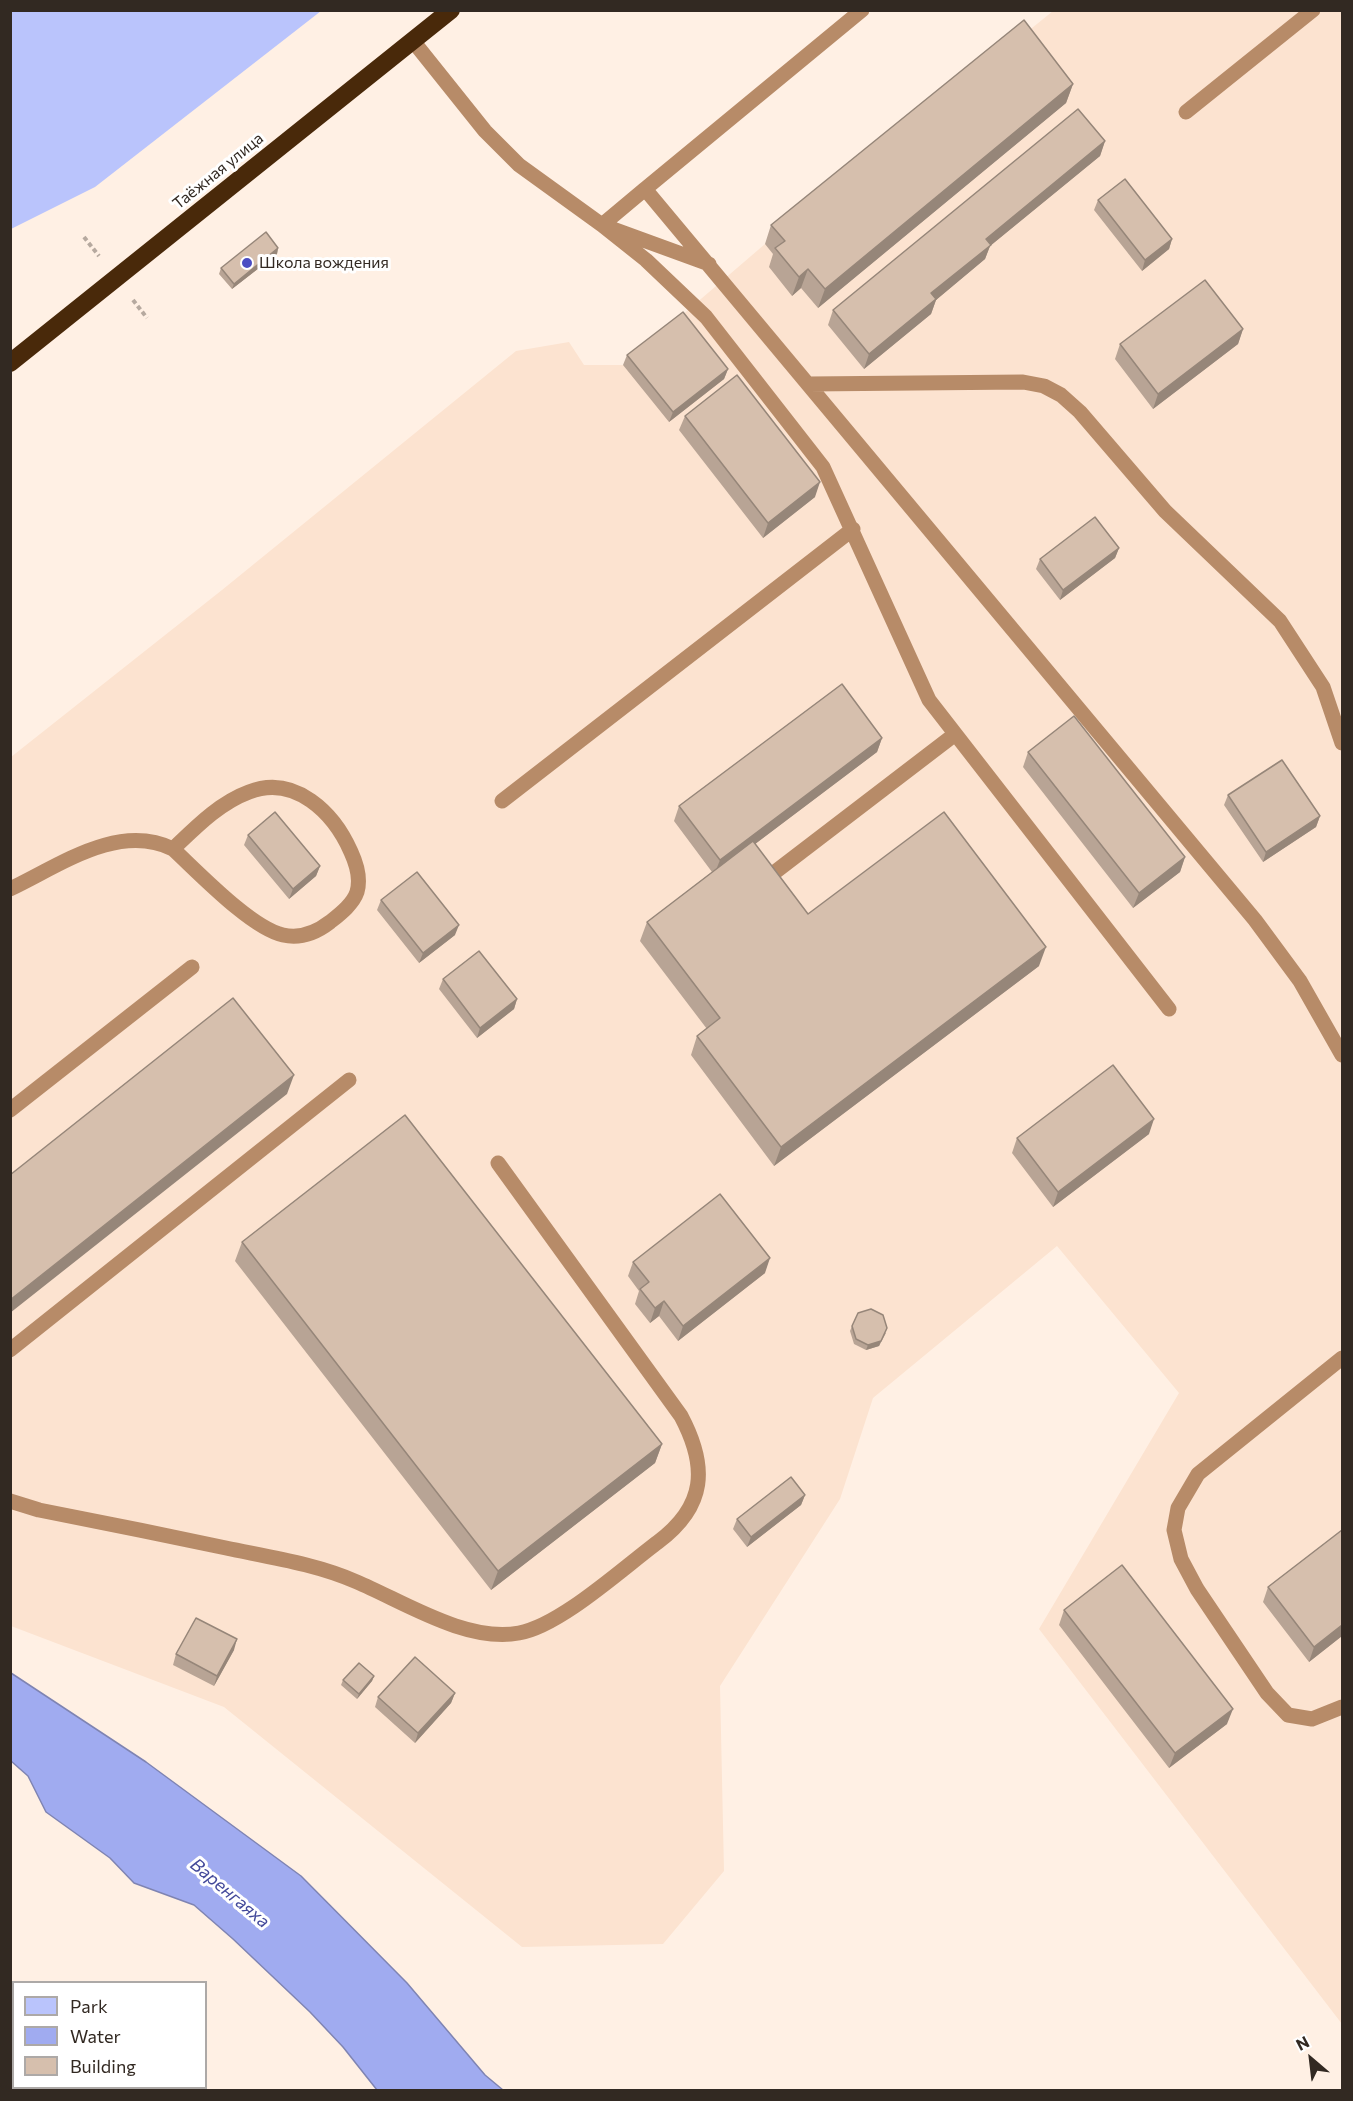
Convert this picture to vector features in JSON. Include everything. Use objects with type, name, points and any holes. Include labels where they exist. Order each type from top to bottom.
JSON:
[{"type":"highway","name":"Таёжная улица","points":[[10,363],[451,10]]},
{"type":"lane","points":[[602,225],[862,10]]},
{"type":"lane","points":[[1186,112],[1313,10]]},
{"type":"lane","points":[[412,40],[485,131],[519,165],[646,260],[706,317],[823,467],[929,700],[1169,1009]]},
{"type":"lane","points":[[645,189],[1255,920],[1300,981],[1342,1055]]},
{"type":"lane","points":[[602,225],[709,264]]},
{"type":"lane","points":[[809,384],[1023,382],[1044,386],[1061,395],[1080,412],[1165,511],[1280,621],[1323,687],[1342,743]]},
{"type":"lane","points":[[502,801],[853,529]]},
{"type":"lane","points":[[775,872],[954,735]]},
{"type":"lane","points":[[10,889],[107,843],[139,839],[159,842],[172,849],[243,911],[266,928],[284,935],[303,936],[321,929],[344,910],[356,893],[359,876],[344,836],[324,811],[304,796],[285,788],[265,788],[249,792],[224,805],[172,849]]},
{"type":"lane","points":[[10,1110],[192,967]]},
{"type":"lane","points":[[10,1350],[349,1080]]},
{"type":"lane","points":[[10,1501],[39,1510],[285,1560],[355,1580],[417,1610],[468,1629],[499,1636],[522,1633],[558,1616],[678,1527],[696,1498],[699,1470],[695,1442],[681,1416],[498,1163]]},
{"type":"lane","points":[[1342,1358],[1198,1474],[1178,1508],[1174,1530],[1181,1559],[1197,1589],[1267,1693],[1288,1715],[1312,1719],[1342,1707]]},
{"type":"shaded area","points":[[1053,11],[1342,11],[1342,2024],[1039,1629],[1179,1393],[1057,1246],[873,1398],[840,1499],[720,1686],[724,1871],[663,1944],[522,1947],[224,1707],[11,1626],[11,757],[222,590],[516,351],[569,342],[584,365],[624,365],[765,244]]},
{"type":"green space","points":[[11,10],[321,11],[95,187],[11,229]]},
{"type":"water","name":"Варенгаяха","points":[[11,1673],[146,1762],[301,1876],[407,1983],[485,2075],[503,2090],[377,2090],[343,2047],[310,2012],[194,1905],[134,1883],[110,1858],[46,1812],[28,1776],[11,1761]]},
{"type":"building","points":[[1024,20],[1073,84],[825,289],[808,269],[799,277],[775,248],[785,241],[771,225]]},
{"type":"building","points":[[1078,109],[1105,141],[986,239],[991,245],[931,293],[936,299],[869,354],[833,310]]},
{"type":"building","points":[[1125,179],[1172,239],[1145,260],[1098,200]]},
{"type":"building","points":[[266,232],[278,248],[234,284],[221,268]]},
{"type":"building","points":[[1205,280],[1243,329],[1158,394],[1120,344]]},
{"type":"building","points":[[683,312],[728,369],[673,412],[627,355]]},
{"type":"building","points":[[737,375],[820,482],[768,523],[685,416]]},
{"type":"building","points":[[1095,517],[1119,548],[1063,590],[1040,559]]},
{"type":"building","points":[[842,684],[882,738],[720,860],[679,806]]},
{"type":"building","points":[[1074,716],[1185,857],[1139,893],[1028,752]]},
{"type":"building","points":[[1282,760],[1320,816],[1266,852],[1228,795]]},
{"type":"building","points":[[275,812],[320,866],[293,889],[248,835]]},
{"type":"building","points":[[944,812],[1046,947],[781,1147],[697,1036],[720,1018],[647,922],[753,841],[808,914]]},
{"type":"building","points":[[417,872],[459,925],[423,953],[381,900]]},
{"type":"building","points":[[479,951],[517,999],[480,1028],[443,979]]},
{"type":"building","points":[[233,998],[294,1075],[10,1300],[10,1175]]},
{"type":"building","points":[[1113,1065],[1154,1119],[1058,1192],[1017,1138]]},
{"type":"building","points":[[405,1115],[662,1444],[498,1571],[242,1242]]},
{"type":"building","points":[[720,1194],[770,1258],[683,1326],[664,1301],[655,1308],[640,1289],[649,1282],[633,1262]]},
{"type":"building","points":[[871,1309],[883,1315],[887,1328],[881,1341],[868,1345],[856,1339],[852,1326],[858,1313]]},
{"type":"building","points":[[791,1477],[805,1495],[751,1537],[737,1519]]},
{"type":"building","points":[[1342,1530],[1342,1625],[1314,1647],[1268,1587]]},
{"type":"building","points":[[1122,1565],[1233,1709],[1175,1753],[1064,1610]]},
{"type":"building","points":[[196,1618],[237,1639],[217,1676],[176,1654]]},
{"type":"building","points":[[415,1657],[455,1693],[418,1733],[378,1697]]},
{"type":"building","points":[[359,1663],[374,1676],[359,1694],[343,1680]]},
{"type":"place","name":"Школа вождения","points":[[247,263]]}]
